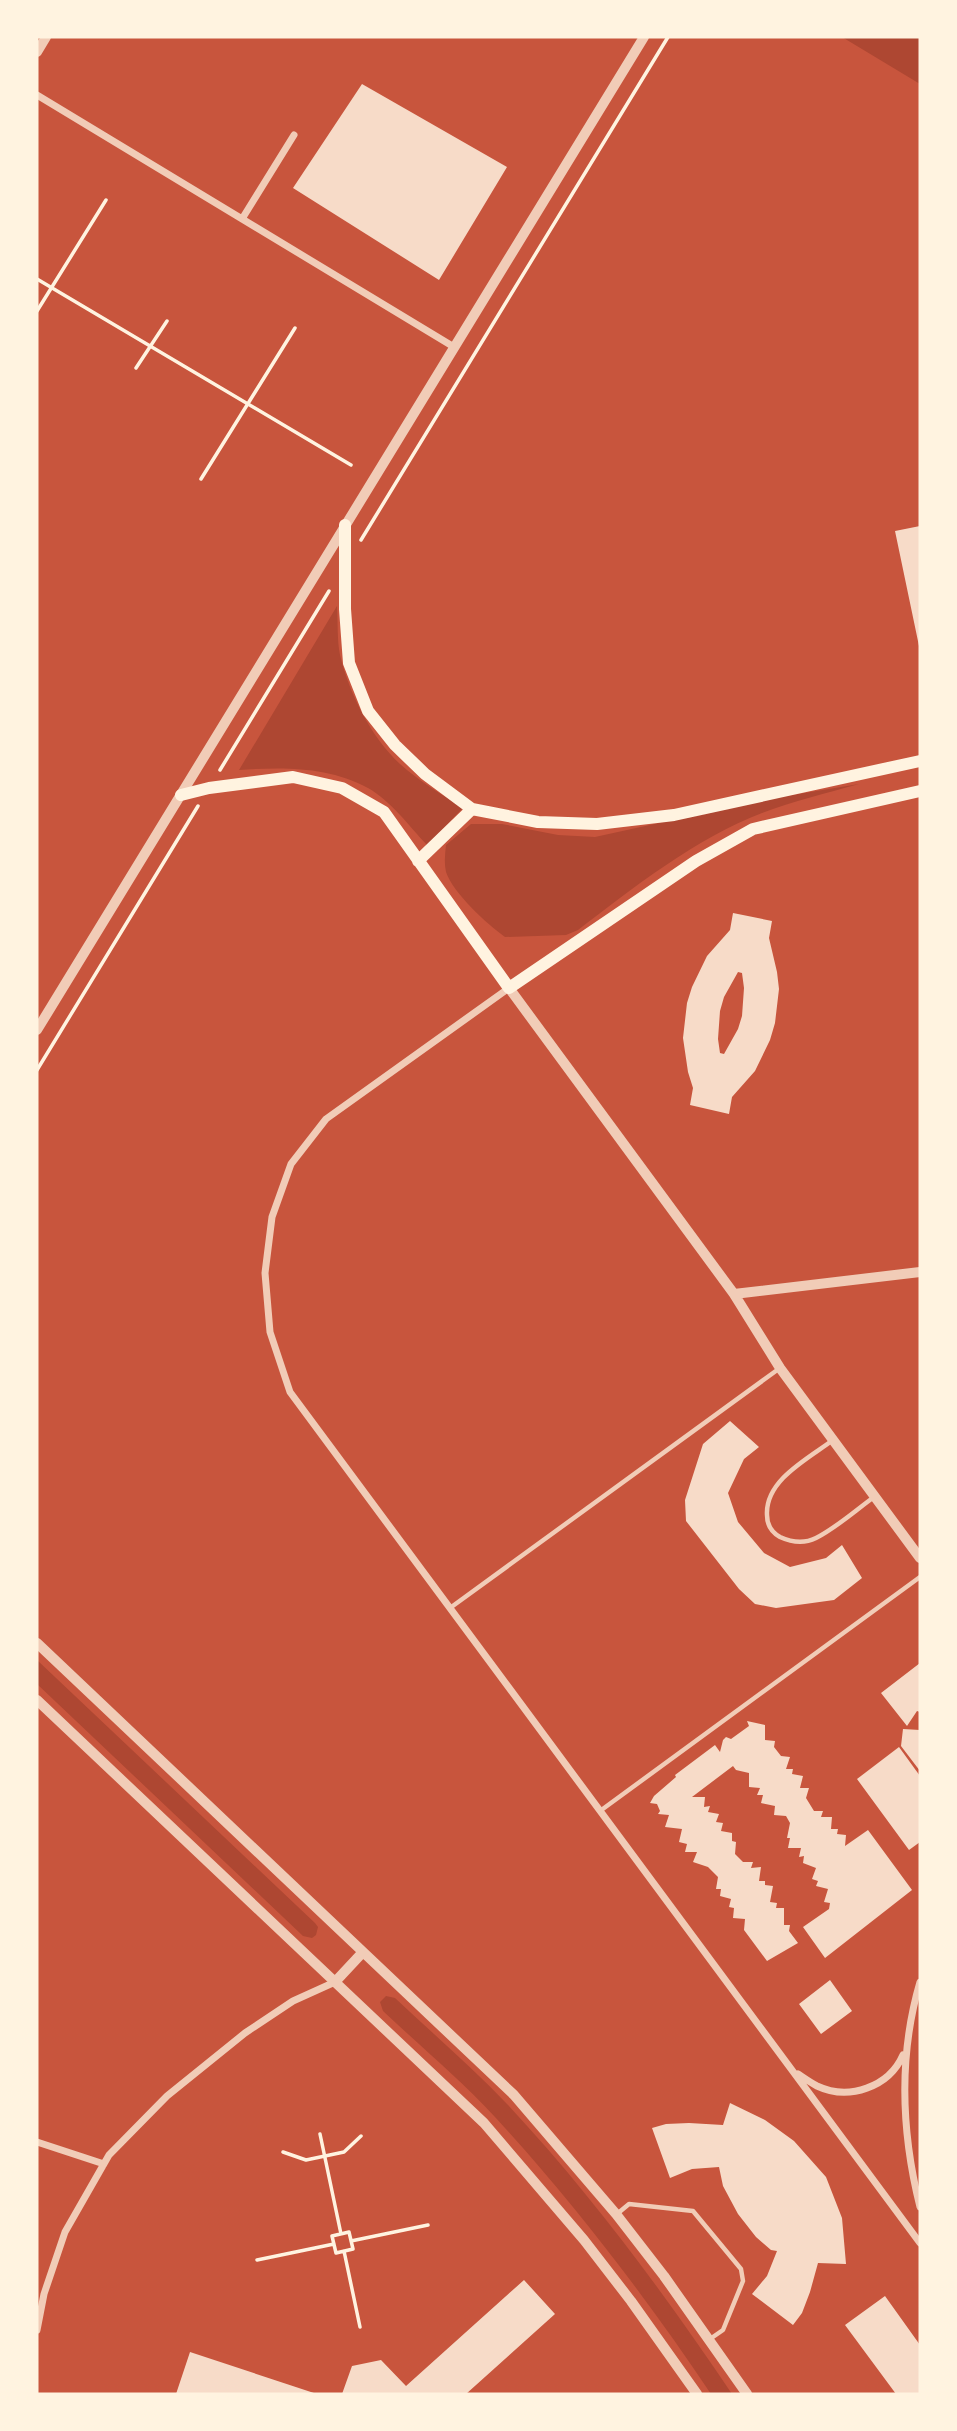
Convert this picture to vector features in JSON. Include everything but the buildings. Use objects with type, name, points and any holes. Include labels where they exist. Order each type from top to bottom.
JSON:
[{"type":"main road","points":[[345,525],[345,609],[349,663],[368,711],[395,745],[425,774],[472,809],[538,822],[597,824],[674,815],[920,761]]},
{"type":"main road","points":[[181,794],[293,777],[342,788],[384,812],[509,988],[696,861],[753,829],[920,791]]},
{"type":"main road","points":[[418,861],[472,809]]},
{"type":"street","points":[[37,52],[46,37]]},
{"type":"street","points":[[37,1030],[643,37]]},
{"type":"street","points":[[37,95],[454,347]]},
{"type":"street","points":[[242,219],[294,135]]},
{"type":"street","points":[[920,1558],[780,1367],[734,1294],[509,988],[326,1119],[291,1164],[272,1217],[265,1273],[270,1332],[290,1392],[920,2243]]},
{"type":"street","points":[[734,1294],[920,1272]]},
{"type":"street","points":[[37,1643],[514,2095],[616,2214],[710,2339],[747,2394]]},
{"type":"street","points":[[37,1700],[484,2123],[600,2261],[697,2394]]},
{"type":"street","points":[[37,2330],[40,2293],[65,2232],[109,2155],[167,2096],[235,2041],[293,2001],[335,1982],[363,1952]]},
{"type":"street","points":[[920,1982],[907,2048],[904,2104],[906,2139],[920,2207]]},
{"type":"street","points":[[793,2071],[818,2087],[848,2092],[864,2090],[878,2084],[890,2074],[907,2048]]},
{"type":"street","points":[[37,2142],[104,2164]]},
{"type":"lane","points":[[450,1608],[780,1367]]},
{"type":"lane","points":[[833,1440],[781,1479],[766,1509],[767,1522],[774,1533],[798,1542],[815,1538],[875,1496]]},
{"type":"lane","points":[[600,1811],[920,1577]]},
{"type":"lane","points":[[616,2214],[629,2204],[693,2211],[741,2269],[743,2281],[723,2330],[710,2339]]},
{"type":"path","points":[[37,311],[106,200]]},
{"type":"path","points":[[37,279],[351,465]]},
{"type":"path","points":[[136,368],[167,321]]},
{"type":"path","points":[[201,479],[295,328]]},
{"type":"path","points":[[320,2134],[341,2234]]},
{"type":"path","points":[[283,2152],[306,2160],[344,2152],[361,2136]]},
{"type":"path","points":[[351,2241],[428,2225]]},
{"type":"path","points":[[349,2232],[351,2241],[353,2249],[336,2253],[332,2236],[349,2232]]},
{"type":"path","points":[[257,2260],[334,2244]]},
{"type":"path","points":[[344,2251],[360,2327]]},
{"type":"shaded area","points":[[842,37],[920,37],[920,84]]},
{"type":"shaded area","points":[[337,606],[339,649],[362,714],[389,753],[400,764],[422,782],[463,808],[427,845],[384,800],[353,781],[337,775],[305,770],[239,770]]},
{"type":"shaded area","points":[[859,784],[810,797],[737,823],[666,865],[578,930],[566,935],[505,937],[463,898],[446,872],[446,845],[471,824],[502,824],[558,835],[595,837],[768,799]]},
{"type":"shaded area","points":[[37,1660],[315,1923],[318,1927],[316,1935],[312,1938],[303,1936],[37,1684]]},
{"type":"shaded area","points":[[386,1996],[395,1998],[466,2063],[538,2138],[625,2245],[732,2394],[711,2394],[635,2286],[553,2183],[482,2103],[383,2011],[380,2002]]}]
